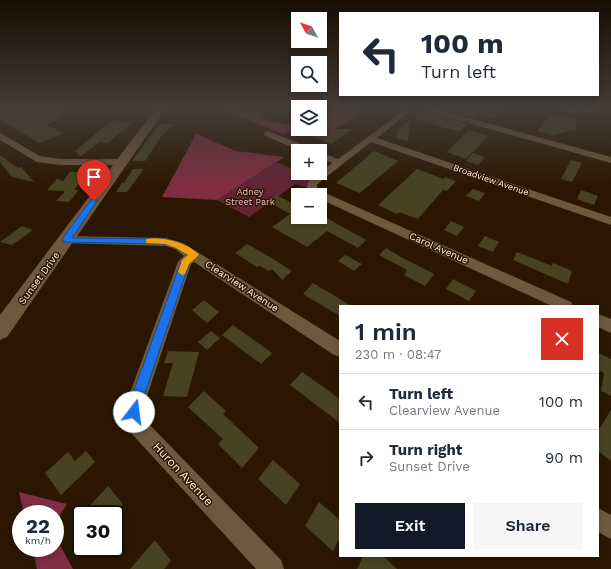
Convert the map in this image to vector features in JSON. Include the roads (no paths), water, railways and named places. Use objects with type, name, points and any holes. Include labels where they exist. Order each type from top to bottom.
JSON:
[{"type":"street","name":"Sunset Drive","points":[[0,331],[141,135]]},
{"type":"street","points":[[269,135],[293,144]]},
{"type":"street","points":[[327,158],[339,163],[376,135]]},
{"type":"street","points":[[520,135],[611,160]]},
{"type":"street","points":[[0,136],[37,159],[60,162],[121,162]]},
{"type":"street","name":"Broadview Avenue","points":[[370,139],[611,221]]},
{"type":"street","name":"Carol Avenue","points":[[339,163],[317,179],[312,184],[312,189],[319,194],[564,305]]},
{"type":"street","name":"Clearview Avenue","points":[[66,240],[166,242],[178,246],[339,349]]},
{"type":"street","name":"Huron Avenue","points":[[194,255],[185,262],[139,393],[134,412],[140,427],[272,569]]},
{"type":"street","points":[[599,320],[611,326]]},
{"type":"street","points":[[599,520],[611,528]]},
{"type":"park label","name":"Adney Street Park","points":[[250,198]]}]
